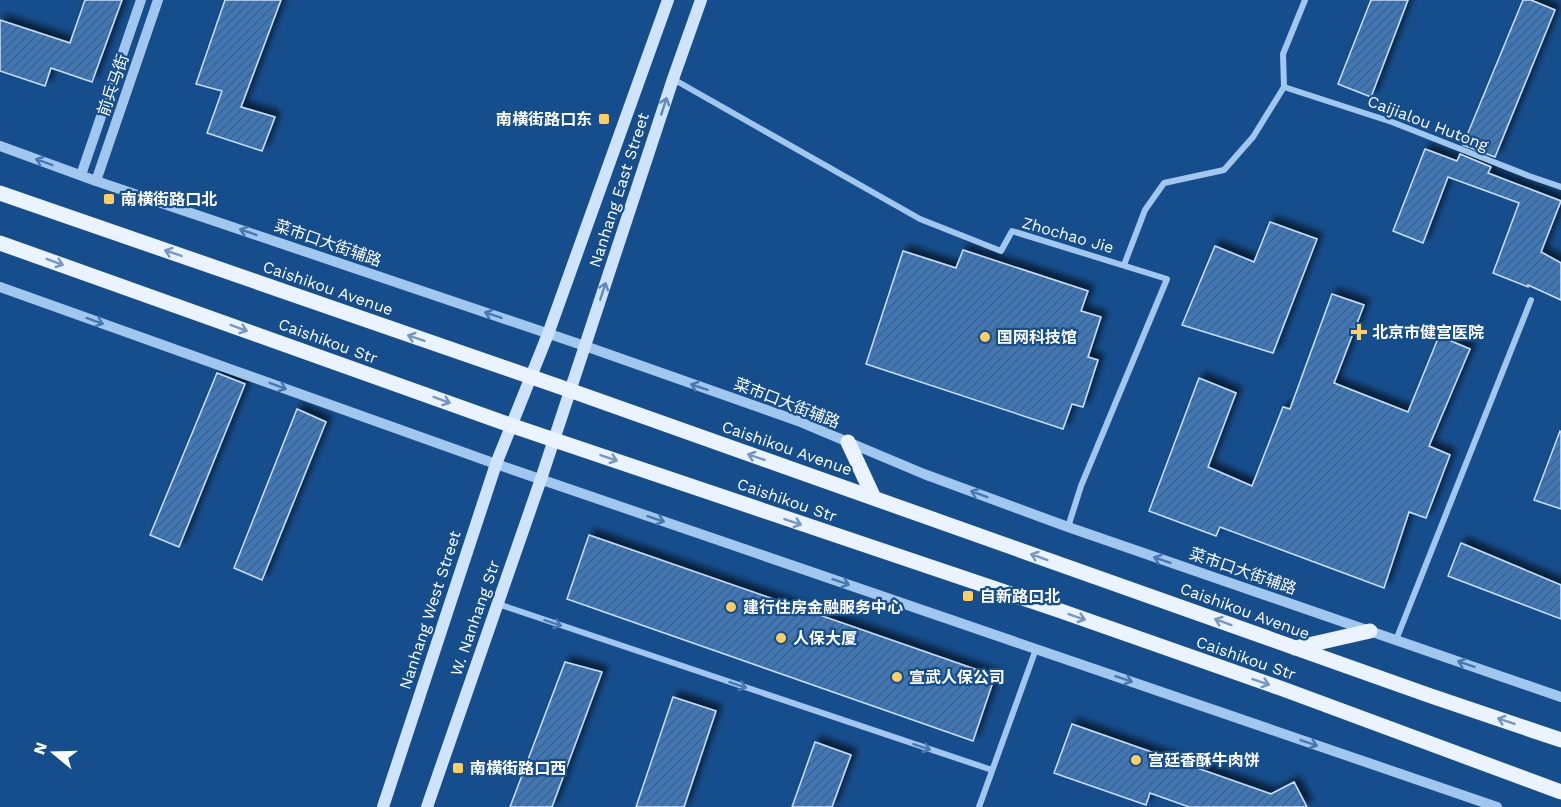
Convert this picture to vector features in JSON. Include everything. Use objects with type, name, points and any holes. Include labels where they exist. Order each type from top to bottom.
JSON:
[{"type":"main road","name":"Nanhang East Street","points":[[510,425],[548,334],[668,0]]},
{"type":"main road","name":"Nanhang East Street","points":[[553,439],[701,0]]},
{"type":"main road","name":"Caishikou Avenue","points":[[0,193],[569,390],[1561,740]]},
{"type":"main road","name":"Caishikou Str","points":[[0,243],[510,425],[1283,689],[1561,792]]},
{"type":"main road","name":"Nanhang West Street","points":[[382,807],[510,425]]},
{"type":"main road","name":"W. Nanhang Str","points":[[427,807],[553,439]]},
{"type":"main road","points":[[848,442],[874,498]]},
{"type":"main road","points":[[1295,648],[1370,631]]},
{"type":"street","name":"前兵马街","points":[[81,175],[141,0]]},
{"type":"street","name":"前兵马街","points":[[96,181],[158,0]]},
{"type":"street","points":[[1124,265],[1145,210],[1164,183],[1224,170],[1253,137],[1284,87],[1283,54],[1305,0]]},
{"type":"street","name":"Zhochao Jie","points":[[673,78],[920,219],[1001,251],[1012,231],[1167,279],[1081,486],[1068,527]]},
{"type":"street","name":"Caijialou Hutong","points":[[1284,87],[1392,122],[1561,187]]},
{"type":"street","name":"菜市口大街辅路","points":[[0,146],[96,181],[585,346],[798,421],[924,474],[1068,527],[1561,697]]},
{"type":"street","points":[[0,287],[496,464],[1497,807]]},
{"type":"street","points":[[1396,640],[1531,300]]},
{"type":"street","points":[[497,604],[992,770]]},
{"type":"street","points":[[979,807],[1036,649]]},
{"type":"building","points":[[85,0],[122,0],[92,82],[51,68],[45,86],[0,71],[0,20],[70,43]]},
{"type":"building","points":[[225,0],[281,0],[241,107],[275,117],[262,151],[207,133],[222,91],[196,84]]},
{"type":"building","points":[[1371,0],[1408,0],[1371,97],[1338,84]]},
{"type":"building","points":[[1523,0],[1531,0],[1555,10],[1495,157],[1463,145]]},
{"type":"building","points":[[1425,149],[1457,161],[1460,154],[1491,167],[1488,173],[1561,201],[1541,252],[1561,263],[1561,300],[1493,273],[1519,203],[1448,177],[1423,243],[1393,231]]},
{"type":"building","points":[[1270,222],[1317,239],[1273,353],[1182,325],[1215,246],[1254,262]]},
{"type":"building","name":"国网科技馆","points":[[963,250],[1088,291],[1081,311],[1101,317],[1088,357],[1098,360],[1083,407],[1072,404],[1063,429],[866,364],[903,251],[956,268]]},
{"type":"building","points":[[1332,294],[1364,305],[1334,383],[1408,412],[1439,336],[1470,349],[1429,446],[1450,455],[1426,518],[1409,512],[1384,588],[1220,527],[1216,536],[1149,511],[1199,378],[1236,393],[1208,467],[1252,486],[1283,407],[1290,409]]},
{"type":"building","points":[[217,373],[245,384],[179,547],[150,535]]},
{"type":"building","points":[[297,409],[326,422],[262,580],[234,568]]},
{"type":"building","points":[[1561,432],[1561,509],[1534,500]]},
{"type":"building","name":"人保大厦","points":[[589,535],[995,676],[973,741],[567,599]]},
{"type":"building","points":[[1461,543],[1561,585],[1561,619],[1448,576]]},
{"type":"building","points":[[565,662],[602,672],[552,807],[510,807]]},
{"type":"building","points":[[673,697],[716,711],[684,807],[636,807]]},
{"type":"building","points":[[1072,724],[1271,794],[1294,782],[1307,807],[1189,807],[1150,793],[1146,805],[1054,773]]},
{"type":"building","points":[[815,742],[851,755],[832,807],[792,807]]},
{"type":"place","name":"南横街路口东","points":[[604,119]]},
{"type":"place","name":"南横街路口北","points":[[109,199]]},
{"type":"place","name":"北京市健宫医院","points":[[1359,332]]},
{"type":"place","name":"国网科技馆","points":[[985,337]]},
{"type":"place","name":"自新路口北","points":[[968,596]]},
{"type":"place","name":"建行住房金融服务中心","points":[[731,607]]},
{"type":"place","name":"人保大厦","points":[[781,638]]},
{"type":"place","name":"宣武人保公司","points":[[897,677]]},
{"type":"place","name":"宫廷香酥牛肉饼","points":[[1136,760]]},
{"type":"place","name":"南横街路口西","points":[[458,768]]}]
